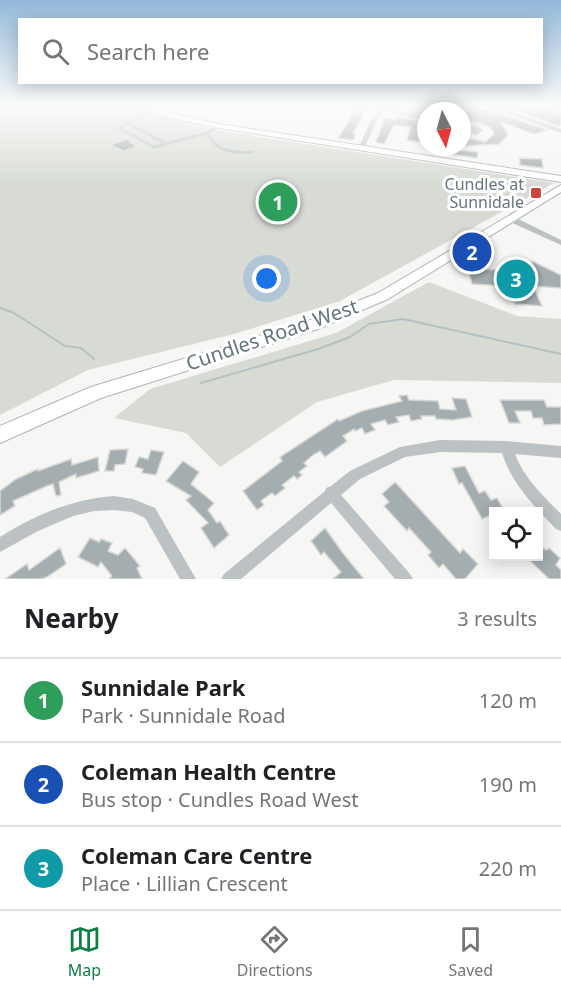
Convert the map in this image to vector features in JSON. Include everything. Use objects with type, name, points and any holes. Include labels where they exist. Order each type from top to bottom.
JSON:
[{"type":"main road","points":[[267,133],[561,179]]},
{"type":"main road","points":[[533,175],[543,179],[550,196]]},
{"type":"main road","name":"Cundles Road West","points":[[0,435],[97,392],[313,325],[383,296],[561,188]]},
{"type":"street","points":[[362,147],[367,133]]},
{"type":"street","points":[[509,218],[561,243]]},
{"type":"street","points":[[229,579],[355,475],[404,451],[440,446],[506,447],[561,452]]},
{"type":"street","points":[[506,447],[511,464],[529,490],[561,524]]},
{"type":"street","points":[[331,493],[405,579]]},
{"type":"street","points":[[0,545],[59,515],[116,501],[128,502],[150,513],[188,579]]},
{"type":"lane","points":[[128,133],[154,147],[207,133]]},
{"type":"lane","points":[[146,133],[165,143]]},
{"type":"lane","points":[[207,133],[209,140],[226,152],[253,152]]},
{"type":"shaded area","points":[[0,133],[236,133],[554,183],[340,301],[234,334],[88,370],[0,415]]},
{"type":"shaded area","points":[[429,282],[517,316],[561,319],[561,383],[394,380],[317,402],[220,467],[186,433],[114,418],[150,389],[336,333]]},
{"type":"building","points":[[341,133],[356,134],[353,140],[338,138]]},
{"type":"building","points":[[379,133],[390,133],[384,144],[376,142]]},
{"type":"building","points":[[409,133],[417,133],[417,141],[407,140]]},
{"type":"building","points":[[494,133],[507,133],[508,135],[499,144],[471,146],[471,139],[484,141],[484,143]]},
{"type":"building","points":[[127,139],[136,147],[124,151],[110,145]]},
{"type":"building","points":[[471,151],[478,152],[477,158],[463,156],[471,156]]},
{"type":"building","points":[[520,158],[542,159],[543,168],[520,165]]},
{"type":"building","points":[[520,261],[534,262],[561,275],[561,288],[533,286],[542,306],[515,304],[508,286],[472,284],[469,272],[479,273],[478,269],[502,270],[500,265],[522,266]]},
{"type":"building","points":[[407,395],[409,400],[438,401],[440,409],[456,410],[452,398],[466,399],[472,417],[453,420],[421,416],[422,419],[411,421],[409,415],[396,417],[399,422],[388,425],[385,420],[371,424],[375,430],[365,434],[362,428],[355,431],[354,429],[343,436],[347,441],[325,457],[320,451],[313,455],[304,463],[307,466],[299,472],[302,475],[297,479],[294,476],[282,485],[285,488],[275,496],[272,493],[261,501],[264,505],[257,510],[243,491],[282,461],[280,457],[338,419],[339,421],[362,411],[402,401],[399,396]]},
{"type":"building","points":[[500,400],[544,400],[547,407],[561,407],[561,424],[544,425],[542,418],[533,418],[531,411],[515,411],[520,423],[509,423]]},
{"type":"building","points":[[128,449],[125,464],[115,465],[114,471],[105,471],[110,450]]},
{"type":"building","points":[[151,450],[164,452],[156,475],[142,473],[143,469],[135,467],[139,457],[148,459]]},
{"type":"building","points":[[98,457],[99,471],[76,478],[76,474],[59,482],[61,495],[56,496],[53,484],[13,501],[15,506],[0,515],[0,491],[16,479],[38,469],[38,471],[71,459],[72,465]]},
{"type":"building","points":[[183,461],[199,472],[191,484],[214,503],[208,510],[217,523],[220,521],[229,535],[214,548],[201,528],[208,523],[186,500],[191,496],[166,481]]},
{"type":"building","points":[[465,466],[479,493],[485,491],[491,500],[497,498],[502,507],[489,507],[489,516],[482,519],[462,483],[459,484],[452,468]]},
{"type":"building","points":[[395,482],[460,553],[463,549],[478,564],[465,579],[456,579],[443,564],[439,568],[428,555],[431,552],[384,506],[389,502],[382,494]]},
{"type":"building","points":[[325,528],[364,579],[333,579],[341,572],[324,552],[321,555],[311,541]]},
{"type":"building","points":[[90,538],[99,542],[101,539],[112,543],[108,551],[118,555],[125,548],[140,566],[137,568],[142,579],[109,579],[112,576],[101,562],[98,567],[78,557]]},
{"type":"building","points":[[60,548],[66,564],[47,577],[5,579],[27,564],[29,570]]},
{"type":"building","points":[[543,548],[547,550],[549,548],[560,558],[556,565],[561,570],[561,579],[549,579],[530,561],[543,561]]},
{"type":"waterway","points":[[0,308],[14,313],[65,346],[81,348],[94,359]]},
{"type":"waterway","points":[[201,383],[318,349],[350,337],[369,324],[403,319],[561,354]]},
{"type":"place","name":"Cundles at Sunnidale","points":[[536,193]]},
{"type":"place","name":"Sunnidale Park","points":[[278,202]]},
{"type":"place","name":"Coleman Health Centre","points":[[472,252]]},
{"type":"place","name":"Coleman Care Centre","points":[[516,279]]}]
